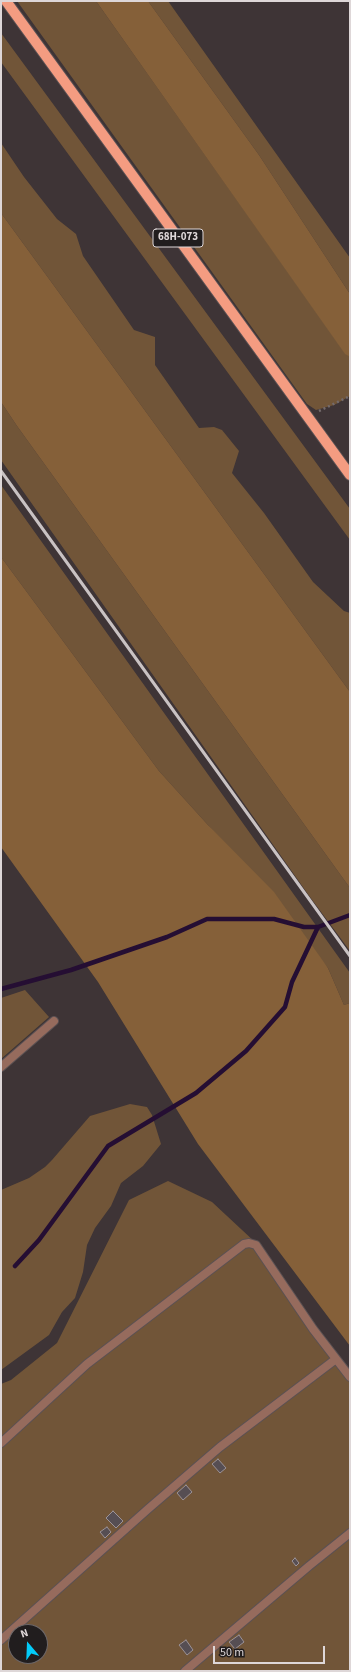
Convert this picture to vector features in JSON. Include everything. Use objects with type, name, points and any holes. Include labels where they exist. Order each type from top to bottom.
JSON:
[{"type":"main road","name":"68Н-073","points":[[6,1],[350,476]]},
{"type":"lane","points":[[1,1067],[54,1021]]},
{"type":"lane","points":[[1,1443],[87,1364],[244,1244],[249,1243],[256,1245],[313,1329],[350,1377]]},
{"type":"lane","points":[[1,1640],[220,1447],[336,1359]]},
{"type":"lane","points":[[185,1671],[303,1570],[350,1533]]},
{"type":"path","points":[[308,417],[350,396]]},
{"type":"shaded area","points":[[17,1],[96,1],[345,353],[350,357],[350,396],[334,405],[316,410],[307,404]]},
{"type":"shaded area","points":[[96,1],[148,1],[259,155],[350,294],[350,357],[345,354]]},
{"type":"shaded area","points":[[148,1],[168,1],[350,258],[350,294],[259,155]]},
{"type":"shaded area","points":[[1,33],[350,509],[350,540],[1,62]]},
{"type":"shaded area","points":[[1,143],[24,177],[57,219],[76,234],[83,256],[134,330],[155,337],[155,365],[199,428],[214,427],[222,430],[239,451],[232,473],[264,513],[313,582],[344,611],[350,613],[350,692],[1,213]]},
{"type":"shaded area","points":[[1,213],[350,692],[350,888],[1,402]]},
{"type":"shaded area","points":[[1,402],[350,888],[350,951],[310,897],[1,460]]},
{"type":"shaded area","points":[[1,485],[350,973],[350,1003],[344,1005],[328,968],[208,825],[159,771],[1,557]]},
{"type":"shaded area","points":[[1,557],[159,771],[208,825],[274,892],[328,968],[344,1005],[350,1003],[350,1346],[198,1144],[98,982],[1,847]]},
{"type":"shaded area","points":[[25,990],[49,1017],[1,1059],[1,998]]},
{"type":"shaded area","points":[[130,1104],[147,1107],[152,1115],[161,1144],[143,1166],[121,1183],[111,1206],[95,1228],[87,1245],[83,1272],[75,1298],[62,1312],[49,1335],[1,1370],[1,1190],[29,1178],[45,1167],[90,1116]]},
{"type":"shaded area","points":[[168,1181],[212,1202],[256,1243],[350,1376],[350,1671],[1,1671],[1,1384],[11,1380],[57,1343],[129,1200]]},
{"type":"building","points":[[218,1459],[226,1468],[220,1473],[212,1464]]},
{"type":"building","points":[[186,1485],[192,1492],[183,1500],[177,1493]]},
{"type":"building","points":[[113,1511],[123,1521],[116,1528],[106,1518]]},
{"type":"building","points":[[107,1527],[111,1532],[105,1538],[100,1532]]},
{"type":"building","points":[[295,1558],[299,1563],[296,1566],[292,1561]]},
{"type":"building","points":[[239,1635],[244,1642],[235,1649],[229,1642]]},
{"type":"building","points":[[186,1640],[193,1650],[187,1655],[179,1645]]},
{"type":"waterway","points":[[1,989],[71,970],[167,937],[207,919],[274,919],[304,927],[318,927],[350,915]]},
{"type":"waterway","points":[[15,1266],[39,1240],[108,1146],[196,1093],[246,1051],[285,1007],[292,982],[318,927]]},
{"type":"railway","points":[[1,471],[350,956]]}]
